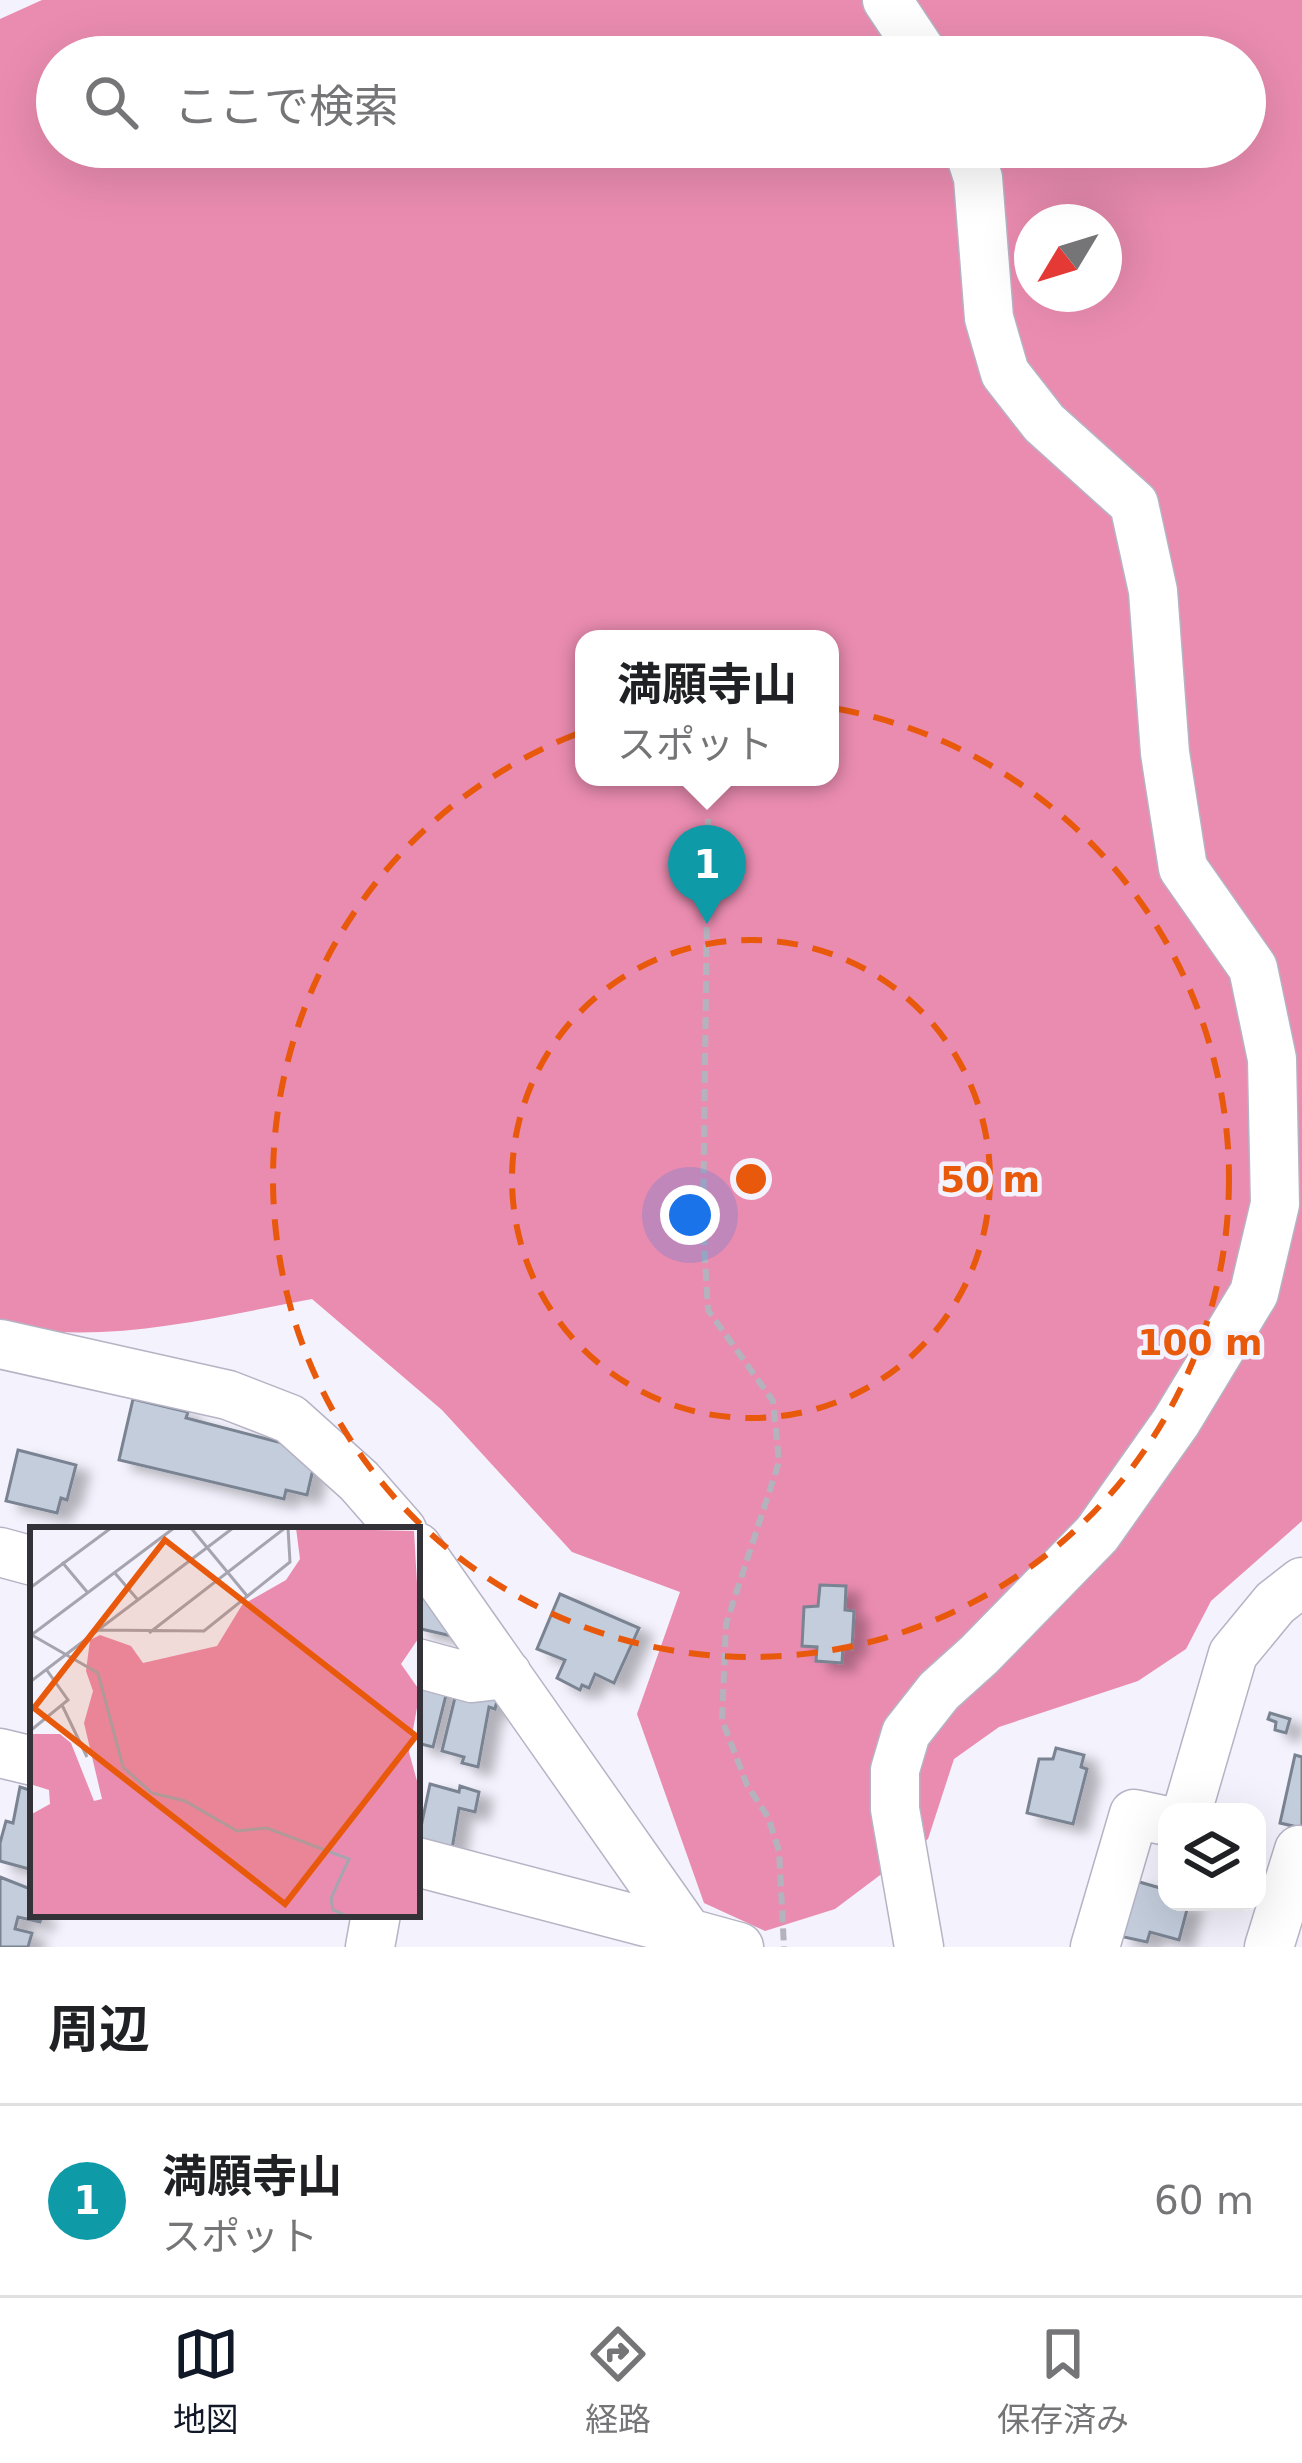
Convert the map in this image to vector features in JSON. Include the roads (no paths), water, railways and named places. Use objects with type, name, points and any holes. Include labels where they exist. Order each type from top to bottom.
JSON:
[{"type":"street","points":[[887,0],[911,36]]},
{"type":"street","points":[[919,1947],[895,1809],[895,1771],[907,1733],[939,1691],[1096,1534],[1176,1422],[1254,1293],[1275,1204],[1277,1158],[1272,1059],[1253,968],[1183,868],[1165,752],[1153,591],[1134,504],[1044,423],[1005,373],[989,318],[975,168]]},
{"type":"street","points":[[0,1344],[228,1395],[290,1419],[359,1481],[399,1527]]},
{"type":"street","points":[[420,1551],[688,1933]]},
{"type":"street","points":[[0,1552],[30,1560]]},
{"type":"street","points":[[1190,1803],[1233,1654],[1275,1603],[1302,1582]]},
{"type":"street","points":[[420,1664],[472,1678],[507,1674]]},
{"type":"street","points":[[0,1753],[30,1760]]},
{"type":"street","points":[[1095,1947],[1134,1814],[1158,1819]]},
{"type":"street","points":[[1270,1947],[1286,1847]]},
{"type":"street","points":[[420,1863],[739,1947]]},
{"type":"street","points":[[370,1947],[375,1917]]},
{"type":"place","name":"満願寺山","points":[[707,924]]}]
